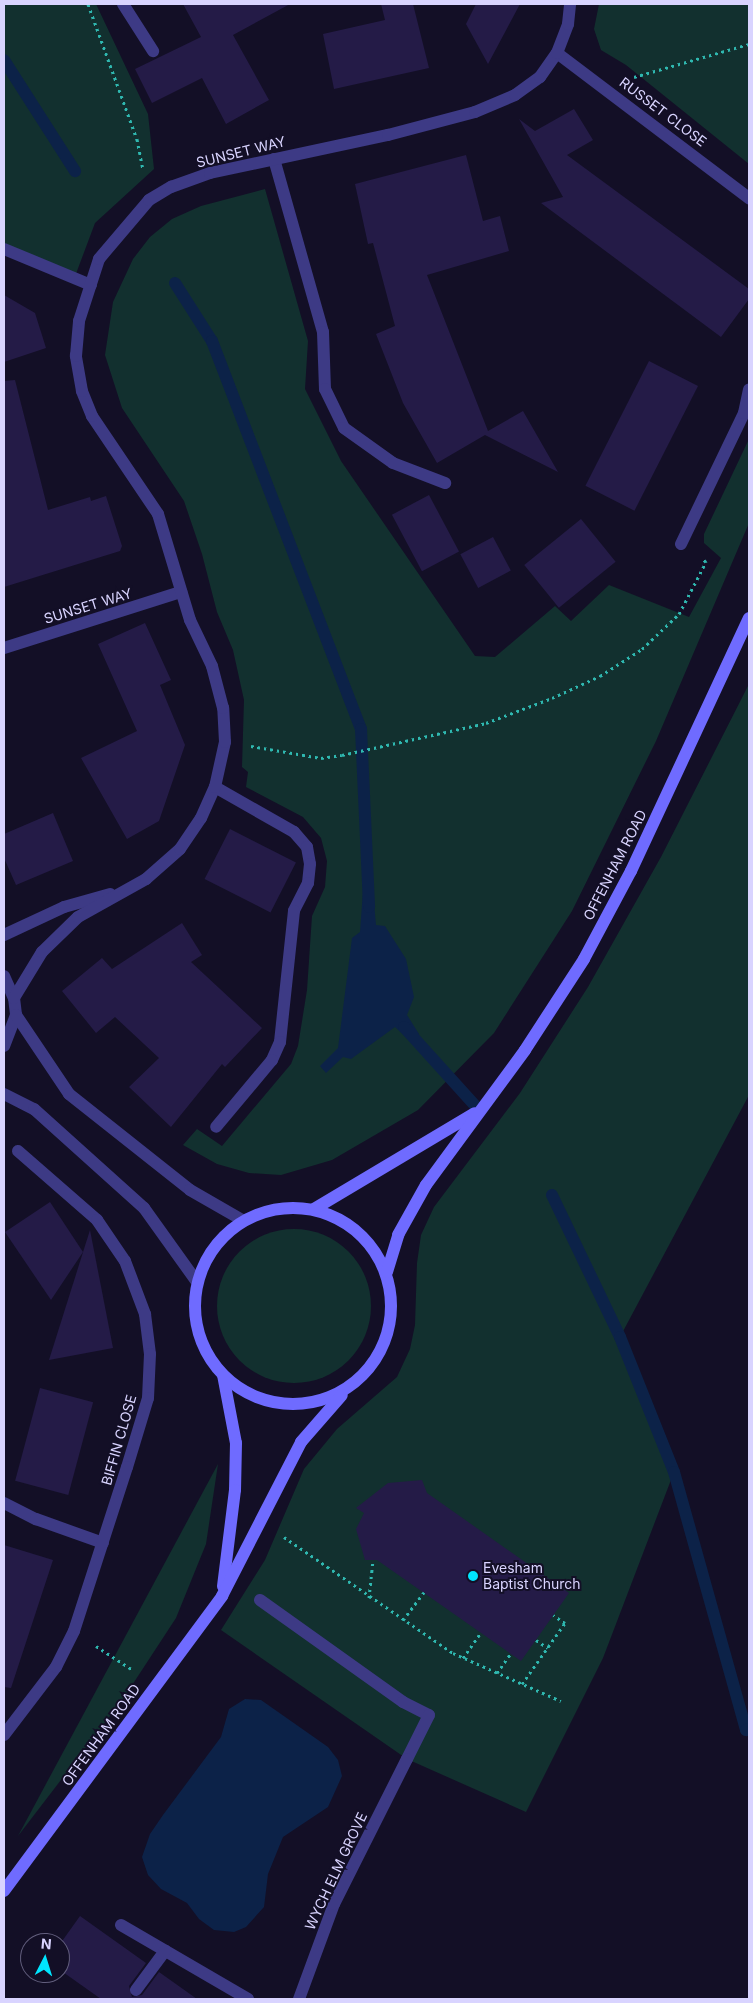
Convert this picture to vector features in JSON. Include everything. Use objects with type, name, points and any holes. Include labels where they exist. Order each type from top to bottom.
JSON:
[{"type":"main road","name":"OFFENHAM ROAD","points":[[387,1272],[398,1235],[426,1185],[479,1110],[525,1050],[584,959],[631,871],[749,618]]},
{"type":"main road","name":"OFFENHAM ROAD","points":[[314,1209],[479,1110]]},
{"type":"main road","points":[[290,1207],[314,1209],[345,1221],[370,1243],[387,1272],[393,1305],[388,1338],[372,1367],[348,1389],[316,1403],[283,1405],[250,1395],[223,1375],[207,1355],[198,1332],[194,1306],[197,1282],[218,1243],[244,1220],[290,1207]]},
{"type":"main road","name":"OFFENHAM ROAD","points":[[222,1596],[235,1490],[236,1443],[223,1375]]},
{"type":"main road","name":"OFFENHAM ROAD","points":[[4,1891],[222,1596],[301,1442],[348,1389]]},
{"type":"street","points":[[123,4],[153,51]]},
{"type":"street","name":"SUNSET WAY","points":[[14,998],[42,952],[78,917],[146,879],[180,849],[201,818],[215,787],[226,742],[223,708],[212,666],[190,620],[158,514],[92,416],[82,391],[76,356],[78,321],[99,259],[149,200],[210,173],[388,135],[475,112],[516,95],[540,77],[557,53],[568,24],[570,4]]},
{"type":"street","name":"RUSSET CLOSE","points":[[557,53],[749,198]]},
{"type":"street","points":[[274,159],[324,332],[325,389],[344,428],[393,463],[445,483]]},
{"type":"street","points":[[4,249],[91,286]]},
{"type":"street","points":[[681,544],[744,413],[749,390]]},
{"type":"street","name":"SUNSET WAY","points":[[4,648],[181,592]]},
{"type":"street","points":[[215,787],[294,832],[308,847],[310,864],[308,883],[294,910],[280,1042],[272,1060],[216,1127]]},
{"type":"street","name":"SUNSET WAY","points":[[4,935],[64,906],[129,889]]},
{"type":"street","points":[[4,976],[14,998],[16,1015],[69,1094],[190,1190],[244,1220]]},
{"type":"street","points":[[4,1046],[16,1015]]},
{"type":"street","points":[[4,1094],[34,1108],[144,1208],[197,1282]]},
{"type":"street","name":"BIFFIN CLOSE","points":[[4,1735],[56,1666],[74,1631],[148,1398],[150,1354],[145,1314],[125,1261],[97,1220],[18,1151]]},
{"type":"street","points":[[4,1503],[36,1519],[103,1544]]},
{"type":"street","name":"WYCH ELM GROVE","points":[[260,1600],[403,1702],[429,1715],[334,1904],[299,1999]]},
{"type":"street","points":[[121,1925],[248,1999]]},
{"type":"street","points":[[136,1990],[165,1952]]},
{"type":"path","points":[[88,4],[137,139],[149,200]]},
{"type":"path","points":[[602,86],[749,44]]},
{"type":"path","points":[[226,742],[321,758],[407,742],[486,723],[552,698],[600,676],[642,649],[679,614],[706,562],[681,544]]},
{"type":"path","points":[[261,1521],[369,1598],[462,1658],[561,1701]]},
{"type":"path","points":[[369,1598],[373,1560]]},
{"type":"path","points":[[403,1620],[424,1592]]},
{"type":"path","points":[[522,1684],[565,1623],[553,1615]]},
{"type":"path","points":[[74,1631],[156,1686]]},
{"type":"path","points":[[462,1658],[480,1632]]},
{"type":"path","points":[[536,1640],[548,1648]]},
{"type":"path","points":[[497,1673],[511,1653]]},
{"type":"green space","points":[[4,4],[96,4],[148,114],[154,169],[95,223],[74,279],[4,249]]},
{"type":"green space","points":[[599,4],[749,4],[749,164],[626,65],[601,50],[594,29]]},
{"type":"green space","points":[[265,189],[308,341],[305,389],[341,461],[475,656],[495,657],[555,606],[571,621],[609,585],[689,617],[721,558],[704,543],[704,534],[749,439],[749,523],[656,741],[572,911],[494,1033],[418,1110],[332,1160],[281,1175],[249,1173],[217,1164],[183,1145],[197,1129],[222,1146],[291,1064],[298,1046],[307,990],[312,916],[325,887],[327,861],[321,838],[303,817],[246,787],[248,772],[242,767],[244,700],[233,650],[217,612],[202,554],[184,501],[122,408],[105,355],[113,302],[133,259],[150,237],[172,219],[201,206]]},
{"type":"green space","points":[[749,684],[749,1095],[620,1337],[674,1472],[603,1658],[526,1812],[407,1759],[221,1630],[265,1560],[304,1469],[337,1429],[397,1377],[410,1349],[415,1325],[417,1263],[421,1235],[434,1207],[520,1093],[588,987],[661,857]]},
{"type":"green space","points":[[294,1229],[323,1235],[337,1242],[348,1252],[358,1263],[365,1277],[371,1306],[365,1335],[358,1349],[348,1360],[337,1370],[323,1377],[294,1383],[265,1377],[251,1370],[240,1360],[230,1349],[223,1335],[217,1306],[223,1277],[230,1263],[240,1252],[251,1242],[265,1235]]},
{"type":"green space","points":[[218,1464],[206,1544],[176,1618],[123,1699],[18,1836]]},
{"type":"water","points":[[363,891],[373,891],[376,925],[385,926],[406,959],[414,997],[407,1015],[419,1034],[412,1043],[395,1027],[351,1059],[343,1057],[326,1073],[320,1066],[338,1048],[352,938],[360,932]]},
{"type":"water","points":[[245,1699],[261,1700],[328,1747],[338,1760],[342,1776],[328,1807],[283,1837],[268,1874],[264,1907],[246,1927],[234,1932],[214,1930],[199,1919],[187,1903],[161,1889],[148,1875],[142,1857],[150,1834],[221,1737],[229,1709]]},
{"type":"building","points":[[183,4],[290,4],[233,35],[269,100],[226,124],[202,78],[152,103],[135,69],[201,37]]},
{"type":"building","points":[[381,4],[413,4],[429,68],[334,89],[323,34],[385,20]]},
{"type":"building","points":[[476,4],[520,4],[488,64],[466,24]]},
{"type":"building","points":[[574,109],[593,140],[567,155],[749,289],[749,299],[721,337],[541,203],[563,197],[519,119],[535,131]]},
{"type":"building","points":[[466,155],[483,221],[500,216],[509,251],[427,275],[488,431],[523,411],[558,472],[485,435],[437,463],[403,403],[376,334],[395,326],[373,243],[368,244],[355,184]]},
{"type":"building","points":[[4,295],[35,313],[46,348],[4,362]]},
{"type":"building","points":[[649,361],[698,386],[634,511],[585,486]]},
{"type":"building","points":[[15,380],[48,510],[90,497],[91,501],[106,496],[122,546],[120,551],[4,587],[4,381]]},
{"type":"building","points":[[429,495],[459,552],[422,571],[392,515]]},
{"type":"building","points":[[581,519],[616,562],[559,608],[524,565]]},
{"type":"building","points":[[493,537],[511,571],[478,588],[460,554]]},
{"type":"building","points":[[145,623],[171,680],[160,685],[185,745],[159,821],[127,839],[81,758],[137,731],[98,644]]},
{"type":"building","points":[[53,813],[73,861],[16,885],[4,858],[4,834]]},
{"type":"building","points":[[230,829],[296,863],[271,912],[205,879]]},
{"type":"building","points":[[182,923],[202,955],[191,962],[262,1028],[225,1067],[222,1064],[171,1127],[129,1087],[159,1058],[115,1017],[96,1033],[62,991],[102,958],[112,969]]},
{"type":"building","points":[[50,1202],[83,1252],[51,1300],[5,1232]]},
{"type":"building","points":[[90,1230],[113,1348],[49,1360]]},
{"type":"building","points":[[40,1388],[93,1402],[68,1495],[15,1481]]},
{"type":"building","name":"Evesham Baptist Church","points":[[422,1480],[427,1493],[569,1593],[521,1661],[377,1560],[365,1560],[356,1529],[364,1513],[356,1508],[388,1483]]},
{"type":"building","points":[[4,1545],[53,1560],[11,1688],[4,1687]]},
{"type":"building","points":[[80,1916],[146,1963],[129,1986],[132,1997],[142,1995],[159,1972],[197,1999],[101,1999],[70,1977],[70,1933],[68,1933]]},
{"type":"waterway","points":[[4,60],[75,171]]},
{"type":"waterway","points":[[175,283],[212,341],[361,729],[369,907]]},
{"type":"waterway","points":[[404,1027],[479,1110]]},
{"type":"waterway","points":[[552,1195],[620,1337],[674,1472],[746,1730],[749,1729]]},
{"type":"place","name":"Evesham Baptist Church","points":[[473,1576]]}]
